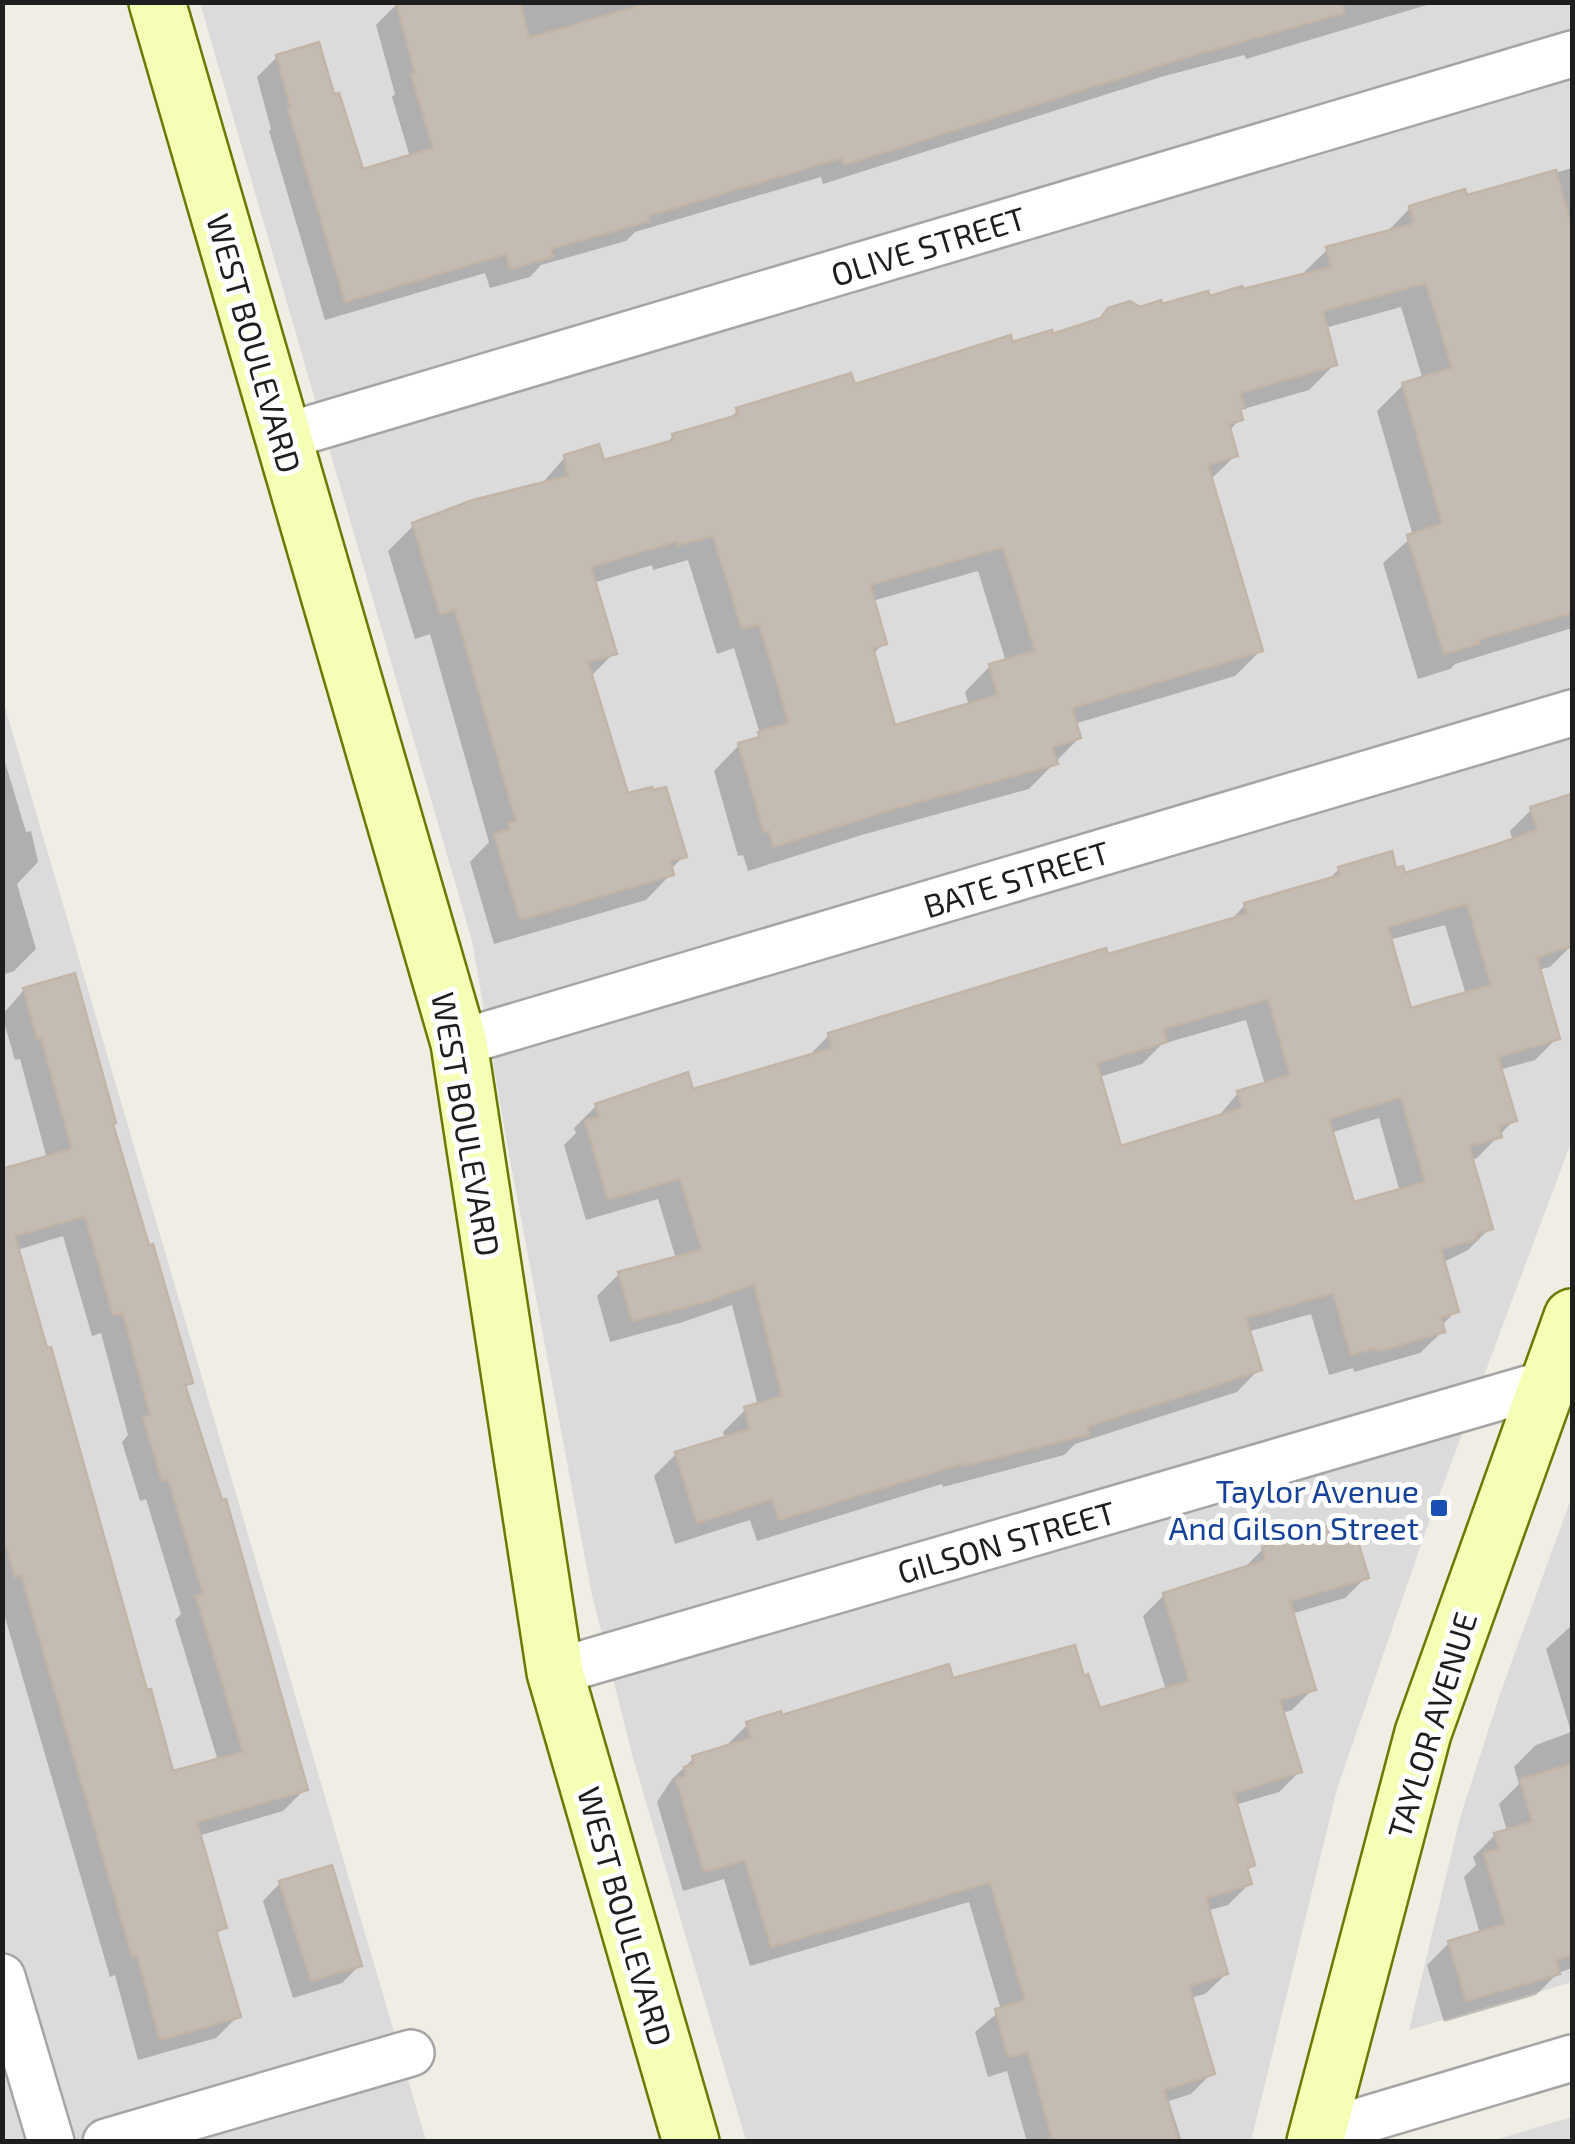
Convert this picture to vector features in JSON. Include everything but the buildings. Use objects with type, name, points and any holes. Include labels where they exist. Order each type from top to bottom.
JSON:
[{"type":"street","name":"WEST BOULEVARD","points":[[156,2],[459,1043],[555,1672],[691,2142]]},
{"type":"street","name":"OLIVE STREET","points":[[283,437],[1572,54]]},
{"type":"street","name":"BATE STREET","points":[[459,1043],[1572,713]]},
{"type":"street","name":"TAYLOR AVENUE","points":[[1316,2138],[1422,1733],[1560,1380],[1572,1317]]},
{"type":"street","name":"GILSON STREET","points":[[555,1672],[1560,1380]]},
{"type":"street","points":[[2,1977],[51,2142]]},
{"type":"street","points":[[106,2142],[411,2053]]},
{"type":"street","points":[[1316,2138],[1572,2058]]},
{"type":"shaded area","points":[[200,3],[1572,3],[1572,1140],[1424,1536],[1337,1789],[1251,2141],[746,2141],[633,1758],[592,1595],[472,941]]},
{"type":"shaded area","points":[[3,700],[426,2141],[3,2141]]},
{"type":"shaded area","points":[[1572,1496],[1572,1982],[1409,2030],[1460,1818]]},
{"type":"shaded area","points":[[1572,2117],[1572,2141],[1491,2141]]},
{"type":"place","name":"Taylor Avenue And Gilson Street","points":[[1439,1508]]}]
